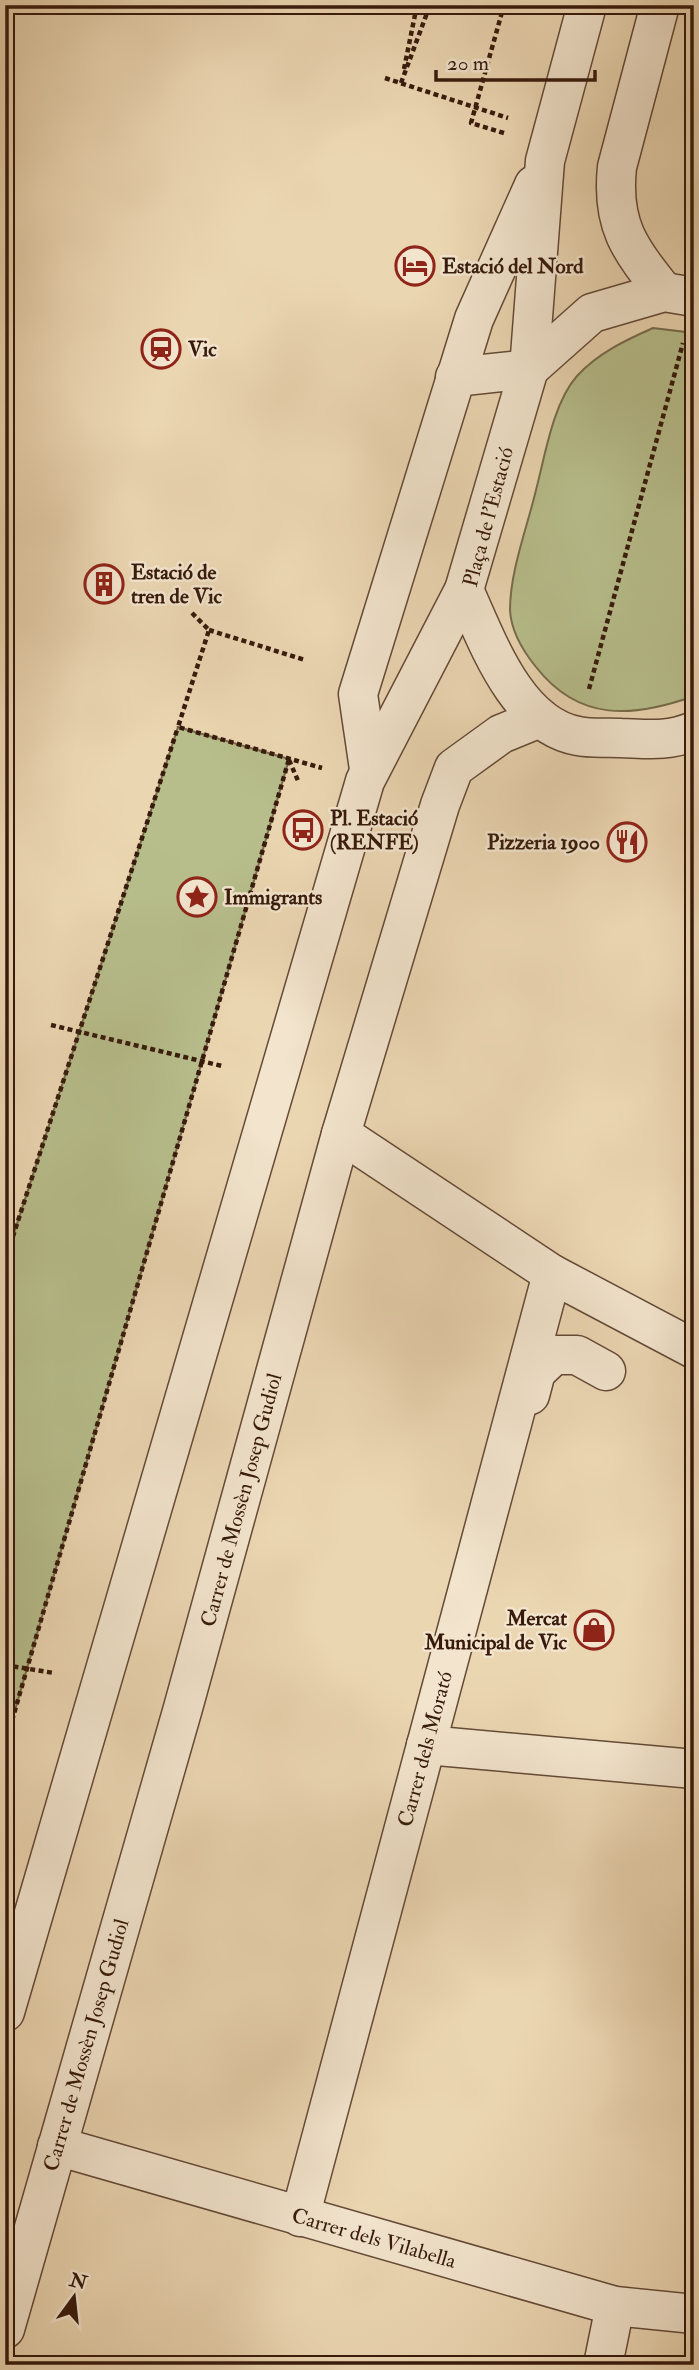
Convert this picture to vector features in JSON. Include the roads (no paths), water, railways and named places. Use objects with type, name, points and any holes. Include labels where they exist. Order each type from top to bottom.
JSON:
[{"type":"street","points":[[364,785],[358,694],[474,319],[545,160],[587,5]]},
{"type":"street","points":[[660,5],[617,167],[615,209],[624,235],[639,260],[682,307]]},
{"type":"street","name":"Plaça de l'Estació","points":[[545,160],[529,369],[464,590],[495,659],[514,690],[540,718],[576,736],[671,740],[694,731]]},
{"type":"street","points":[[456,377],[529,369],[592,313],[682,307]]},
{"type":"street","points":[[5,2012],[364,785],[464,590]]},
{"type":"street","name":"Carrer de Mossèn Josep Gudiol","points":[[5,2329],[183,1708],[341,1134],[436,822],[454,768],[501,734],[540,718]]},
{"type":"street","points":[[341,1134],[552,1274],[694,1349]]},
{"type":"street","name":"Carrer dels Morató","points":[[300,2217],[552,1274]]},
{"type":"street","points":[[426,1745],[452,1718],[536,1372],[554,1355],[577,1355],[606,1371]]},
{"type":"street","points":[[426,1745],[694,1769]]},
{"type":"street","name":"Carrer dels Vilabella","points":[[57,2146],[615,2306],[694,2314]]},
{"type":"street","points":[[603,2365],[615,2306]]},
{"type":"place","name":"Estació del Nord","points":[[415,266]]},
{"type":"place","name":"Vic","points":[[161,349]]},
{"type":"place","name":"Estació de tren de Vic","points":[[104,584]]},
{"type":"place","name":"Pl. Estació (RENFE)","points":[[303,830]]},
{"type":"place","name":"Pizzeria 1900","points":[[627,842]]},
{"type":"place","name":"Immigrants","points":[[197,897]]},
{"type":"place","name":"Mercat Municipal de Vic","points":[[594,1630]]}]
